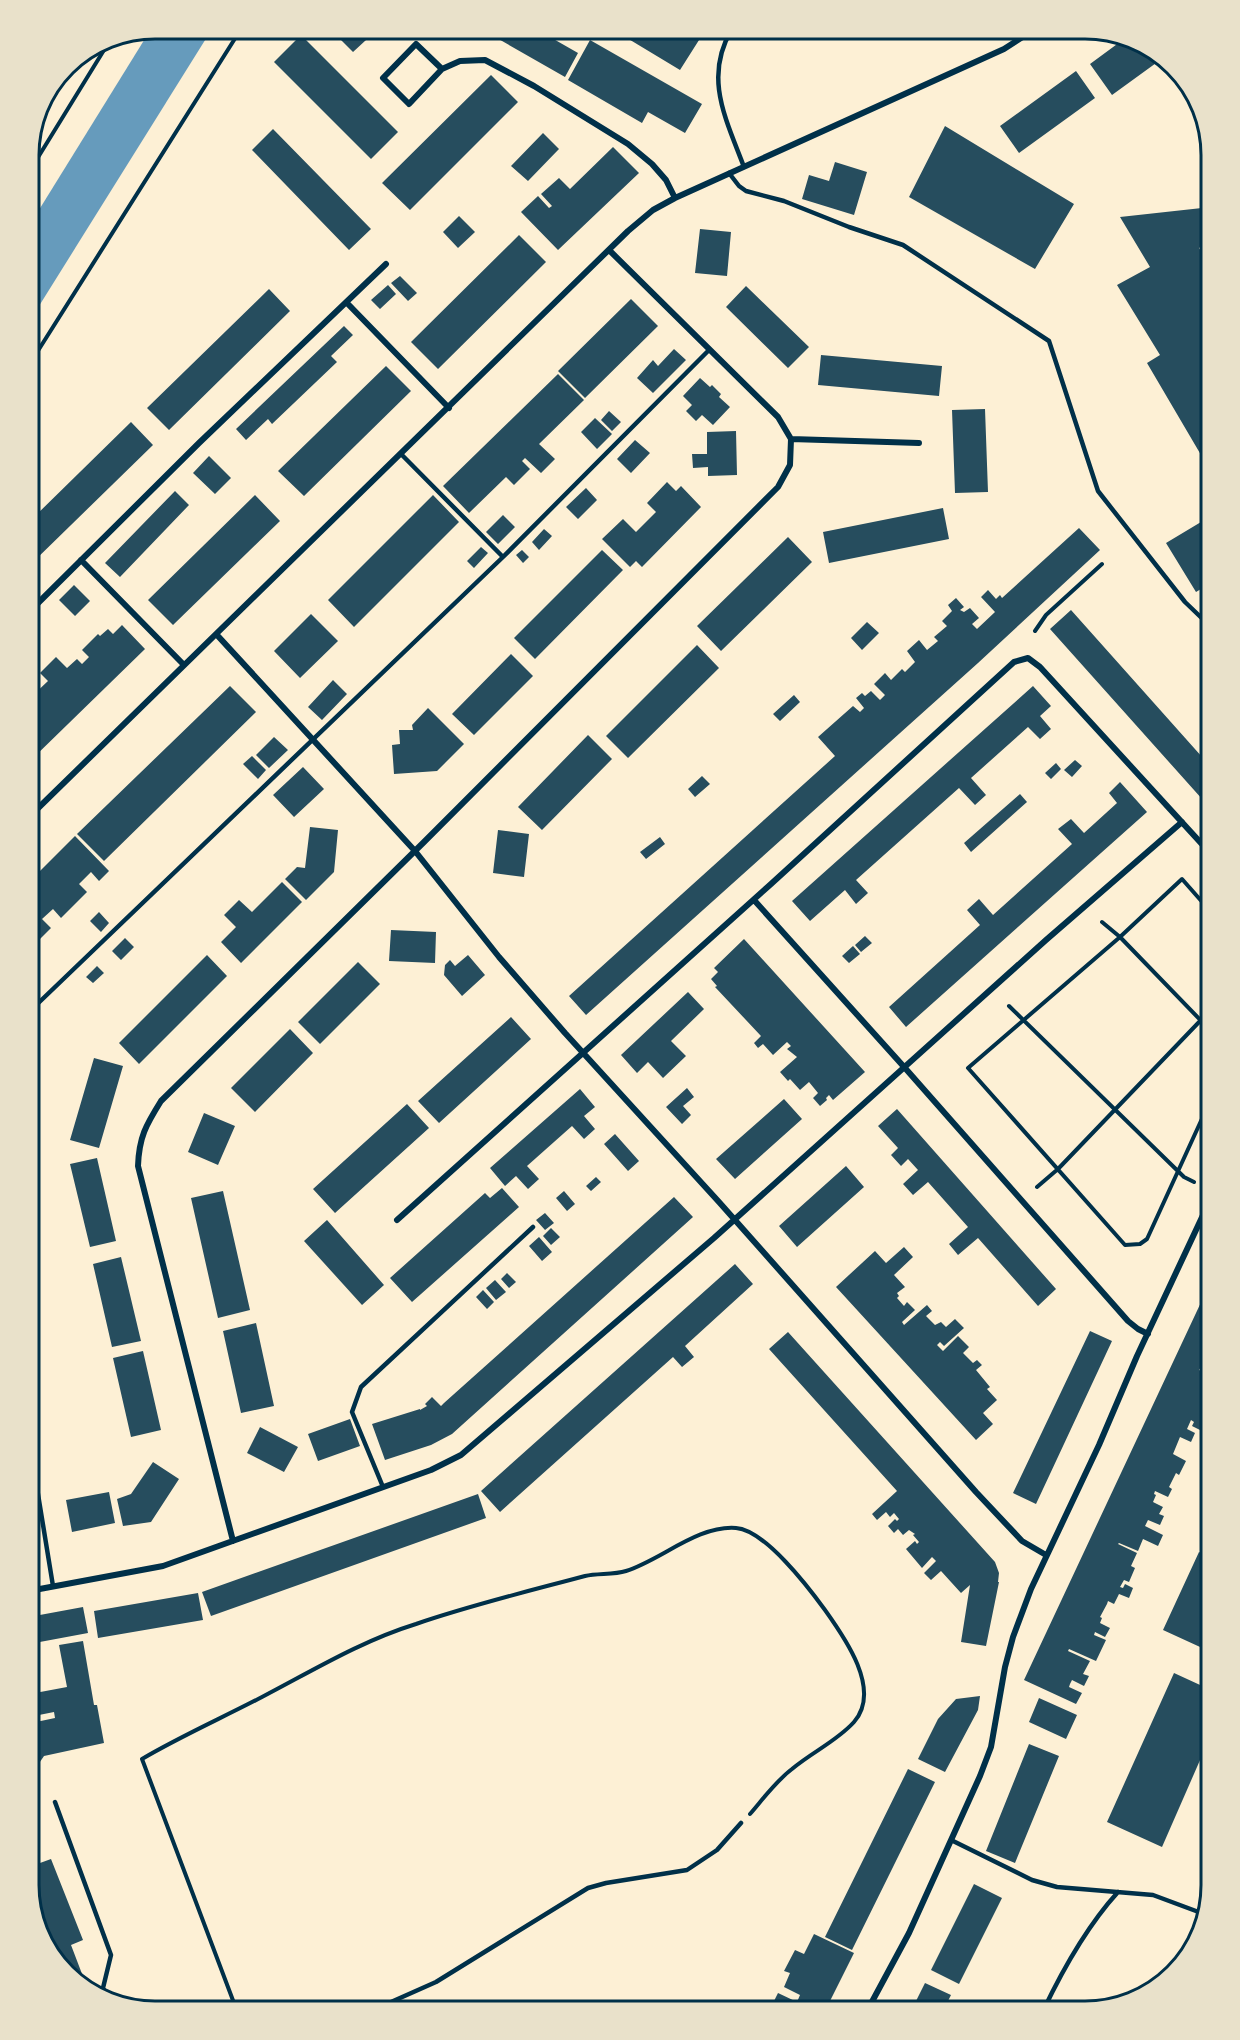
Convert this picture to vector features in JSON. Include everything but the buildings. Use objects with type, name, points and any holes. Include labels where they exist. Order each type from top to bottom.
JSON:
[{"type":"street","points":[[39,807],[609,250],[653,210],[729,173],[1004,49],[1020,39]]},
{"type":"street","points":[[442,69],[416,44],[383,78],[409,104],[442,69],[460,61],[486,60],[534,86],[628,144],[652,164],[666,180],[675,198]]},
{"type":"street","points":[[233,1541],[138,1166],[139,1144],[147,1124],[161,1101],[778,487],[790,465],[791,439],[778,417],[609,250]]},
{"type":"street","points":[[39,602],[386,264]]},
{"type":"street","points":[[347,303],[449,408]]},
{"type":"street","points":[[791,439],[919,443]]},
{"type":"street","points":[[81,560],[184,665]]},
{"type":"street","points":[[217,635],[415,850],[499,957],[583,1053],[1000,1518],[1022,1541],[1046,1556]]},
{"type":"street","points":[[397,1220],[754,900],[1014,662],[1028,658],[1040,667],[1201,842]]},
{"type":"street","points":[[39,1589],[164,1566],[431,1470],[461,1455],[734,1221],[1046,940],[1182,822]]},
{"type":"street","points":[[754,900],[1128,1321],[1148,1334]]},
{"type":"street","points":[[873,2001],[909,1933],[980,1776],[991,1747],[1005,1667],[1013,1637],[1031,1588],[1201,1221]]},
{"type":"lane","points":[[727,39],[718,62],[717,79],[721,100],[744,167]]},
{"type":"lane","points":[[729,173],[746,191],[784,201],[903,246],[1049,341],[1098,491],[1185,602],[1201,617]]},
{"type":"lane","points":[[39,1002],[503,557],[709,350]]},
{"type":"lane","points":[[401,454],[503,557]]},
{"type":"lane","points":[[383,1486],[352,1412],[361,1388],[533,1227]]},
{"type":"lane","points":[[39,1504],[53,1586]]},
{"type":"lane","points":[[55,1802],[111,1955],[103,1989]]},
{"type":"lane","points":[[393,2001],[436,1982],[588,1888],[687,1870],[717,1850],[741,1823]]},
{"type":"lane","points":[[951,1840],[1032,1880],[1057,1887],[1153,1895],[1198,1912]]},
{"type":"lane","points":[[1048,2001],[1102,1910],[1118,1892]]},
{"type":"path","points":[[39,350],[234,39]]},
{"type":"path","points":[[39,156],[103,52]]},
{"type":"path","points":[[1035,631],[1046,615],[1102,564]]},
{"type":"path","points":[[1201,900],[1182,879],[1120,937],[968,1068],[1128,1245],[1140,1244],[1147,1239],[1201,1123]]},
{"type":"path","points":[[1037,1186],[1058,1169],[1201,1020],[1120,937],[1102,922]]},
{"type":"path","points":[[1009,1006],[1178,1172],[1194,1182]]},
{"type":"path","points":[[233,2001],[142,1759],[170,1742],[262,1697],[326,1662],[414,1624],[589,1575],[626,1571],[708,1532],[737,1527],[761,1539],[782,1557],[809,1589],[845,1638],[855,1656],[864,1684],[864,1707],[854,1722],[831,1742],[791,1770],[741,1823]]},
{"type":"water","points":[[206,39],[39,306],[39,210],[144,40]]}]
